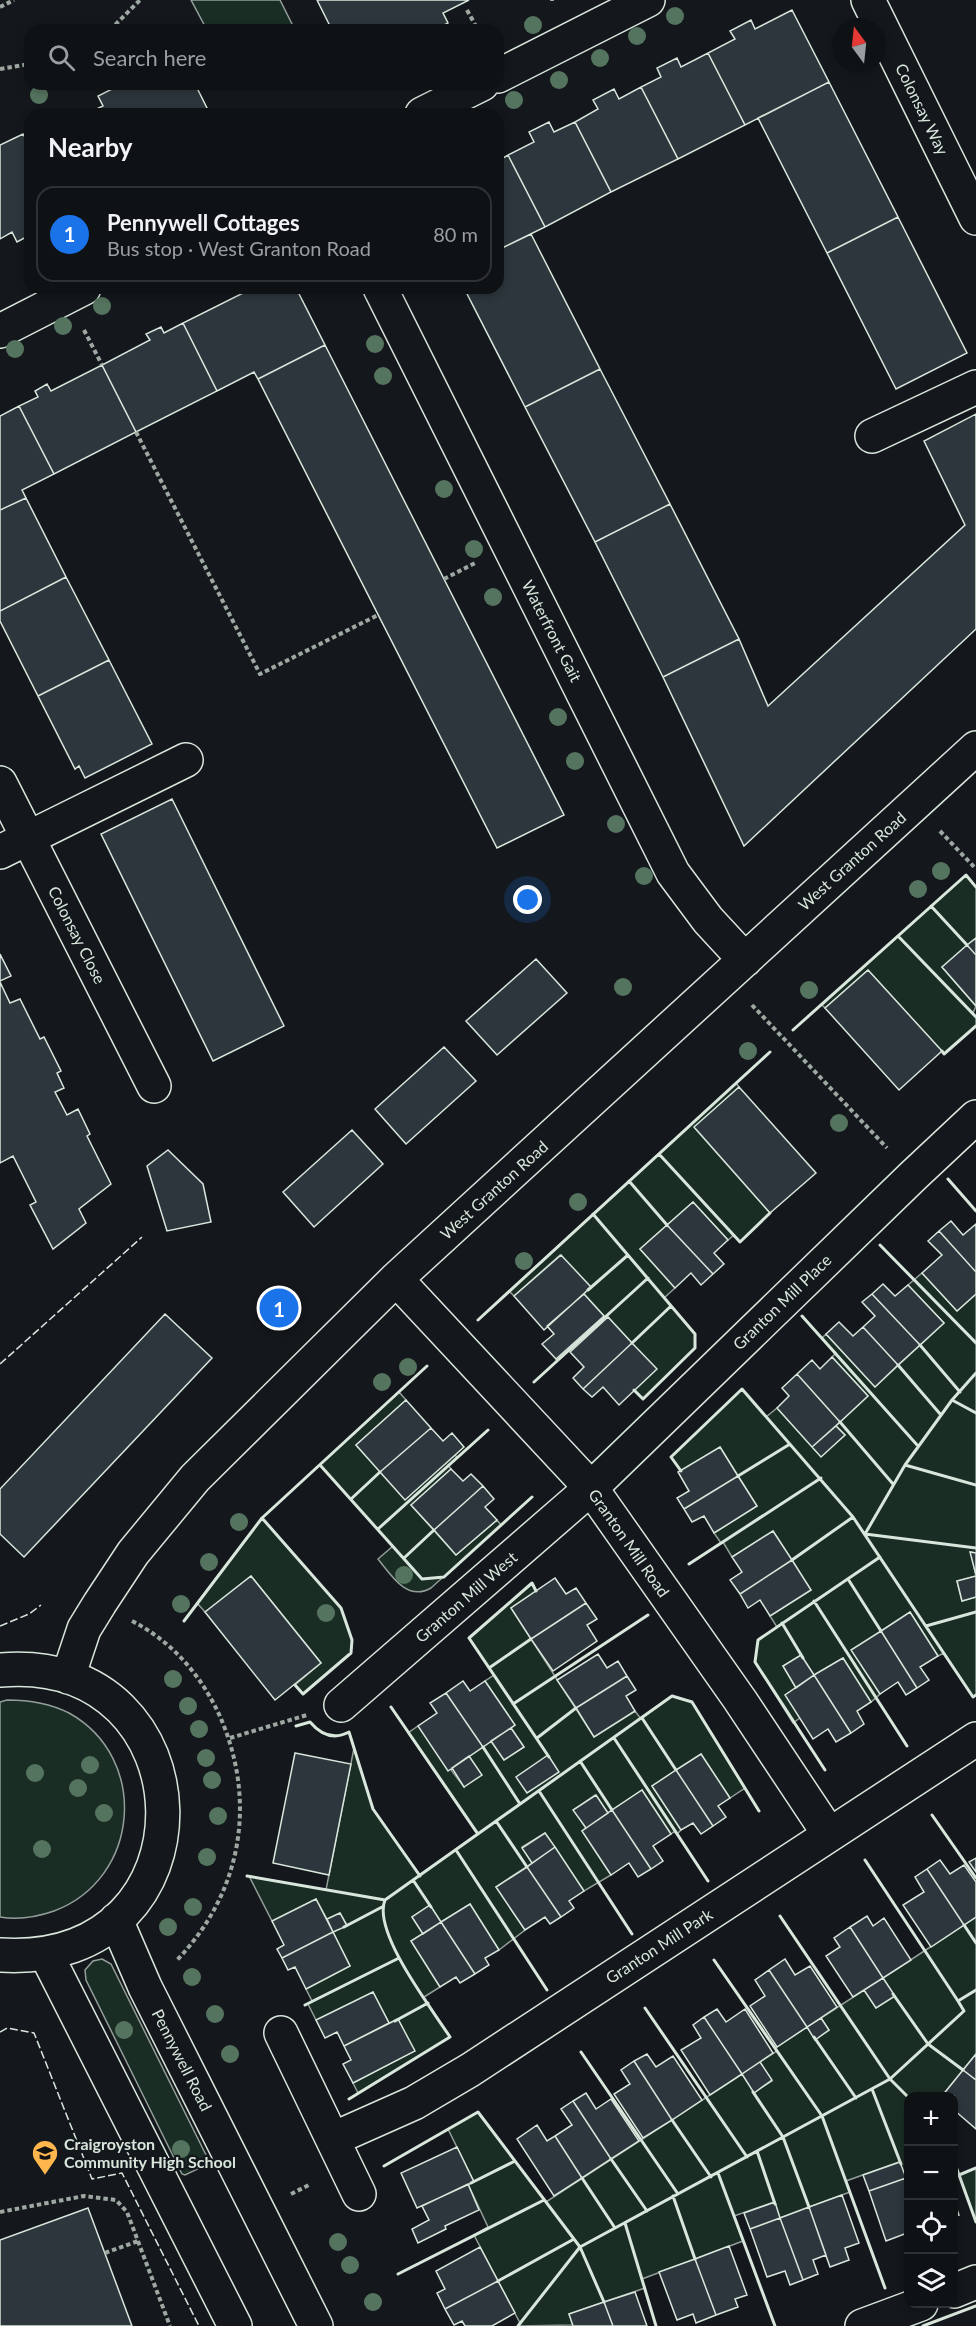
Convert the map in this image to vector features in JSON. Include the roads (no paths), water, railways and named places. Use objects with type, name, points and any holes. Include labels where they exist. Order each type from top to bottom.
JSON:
[{"type":"street","points":[[504,73],[648,0]]},
{"type":"street","name":"Colonsay Way","points":[[868,0],[976,218]]},
{"type":"street","points":[[435,108],[470,90]]},
{"type":"street","points":[[0,331],[72,294]]},
{"type":"street","name":"Waterfront Gait","points":[[383,294],[674,873],[708,920],[736,969]]},
{"type":"street","points":[[872,436],[976,387]]},
{"type":"street","name":"West Granton Road","points":[[68,1677],[84,1629],[133,1553],[195,1478],[396,1279],[976,748]]},
{"type":"street","points":[[14,845],[186,760]]},
{"type":"street","name":"Colonsay Close","points":[[0,783],[14,845],[154,1086]]},
{"type":"street","name":"Granton Mill Place","points":[[591,1488],[913,1176],[976,1118]]},
{"type":"street","name":"Granton Mill Road","points":[[396,1279],[591,1488],[740,1700],[829,1834]]},
{"type":"street","name":"Granton Mill West","points":[[341,1705],[591,1488]]},
{"type":"street","points":[[0,1670],[44,1671],[68,1677],[106,1697],[136,1726],[147,1745],[162,1785],[164,1827],[153,1869],[143,1887],[116,1920],[91,1938],[75,1945],[24,1955],[0,1981]]},
{"type":"street","name":"Granton Mill Park","points":[[280,2033],[346,2167],[414,2103],[470,2070],[976,1738]]},
{"type":"street","name":"Pennywell Road","points":[[116,1920],[145,1987],[316,2326]]},
{"type":"street","points":[[24,1955],[235,2326]]},
{"type":"street","points":[[958,2289],[976,2282]]},
{"type":"street","points":[[862,2326],[910,2308]]},
{"type":"place","name":"Pennywell Cottages","points":[[279,1308]]},
{"type":"place","name":"Craigroyston Community High School","points":[[45,2176]]}]
